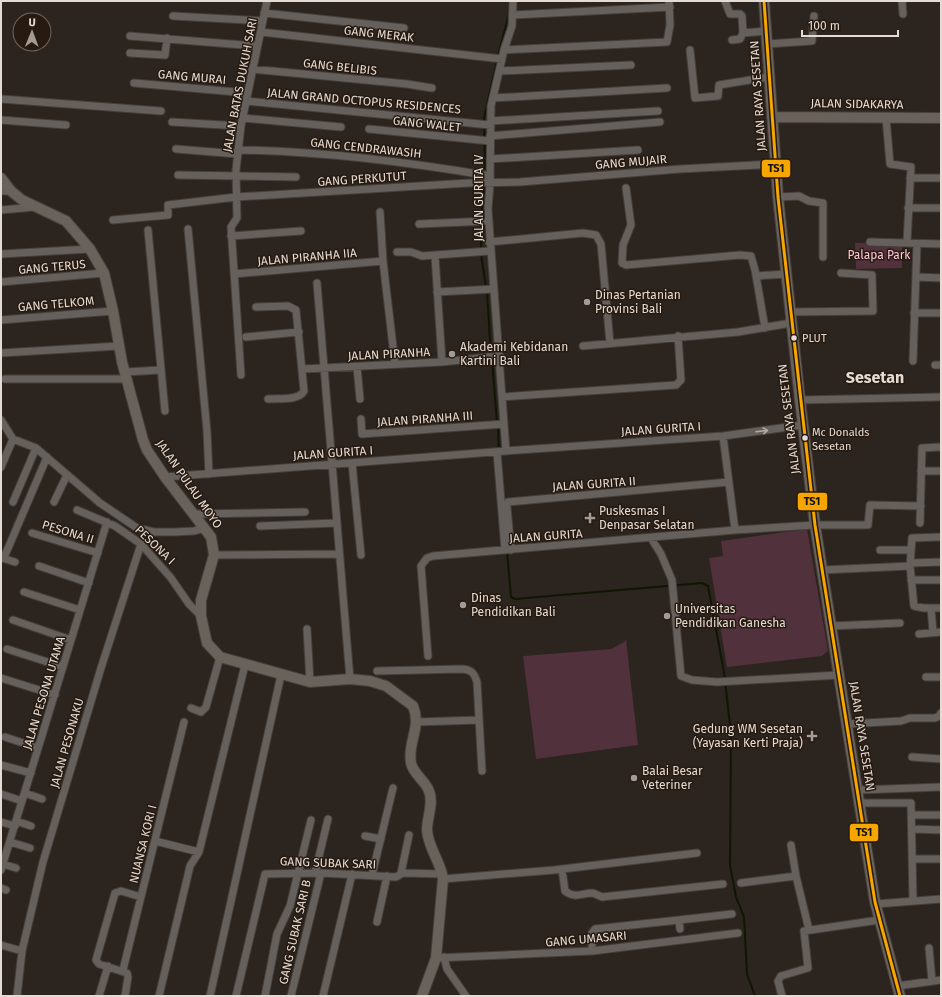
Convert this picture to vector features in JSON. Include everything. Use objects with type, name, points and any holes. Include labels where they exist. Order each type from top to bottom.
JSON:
[{"type":"street","name":"JALAN BATAS DUKUH SARI","points":[[231,236],[231,228],[237,218],[236,177],[241,126],[267,1]]},
{"type":"street","name":"JALAN GURITA IV","points":[[505,513],[500,424],[502,398],[490,289],[487,184],[490,176],[488,139],[493,98],[500,71],[498,58],[504,50],[512,26],[513,1]]},
{"type":"street","points":[[725,1],[730,14],[740,14],[742,16],[743,33],[740,39],[732,40]]},
{"type":"street","name":"JALAN RAYA SESETAN","points":[[764,1],[778,196],[791,323],[815,525],[876,904],[898,991]]},
{"type":"street","points":[[902,1],[903,14]]},
{"type":"street","points":[[504,50],[667,42],[670,24],[670,4],[513,15]]},
{"type":"street","points":[[264,13],[404,28]]},
{"type":"street","points":[[173,16],[264,21]]},
{"type":"street","points":[[767,44],[812,41],[814,16]]},
{"type":"street","points":[[743,33],[766,31]]},
{"type":"street","name":"GANG MERAK","points":[[261,32],[498,58]]},
{"type":"street","points":[[130,36],[257,46]]},
{"type":"street","points":[[130,54],[165,55],[167,38]]},
{"type":"street","points":[[690,50],[695,98],[718,96],[719,85],[769,77]]},
{"type":"street","points":[[500,71],[631,65]]},
{"type":"street","name":"GANG BELIBIS","points":[[252,69],[429,88]]},
{"type":"street","name":"GANG MURAI","points":[[134,83],[247,93]]},
{"type":"street","points":[[493,98],[667,88]]},
{"type":"street","points":[[1,99],[162,111]]},
{"type":"street","name":"JALAN GRAND OCTOPUS RESIDENCES","points":[[246,101],[480,123],[658,111]]},
{"type":"street","name":"JALAN SIDAKARYA","points":[[772,117],[941,118]]},
{"type":"street","points":[[243,118],[341,127]]},
{"type":"street","points":[[886,118],[890,164],[910,166],[907,242]]},
{"type":"street","points":[[1,120],[66,125]]},
{"type":"street","points":[[172,122],[241,126]]},
{"type":"street","name":"GANG WALET","points":[[369,130],[488,139],[660,122]]},
{"type":"street","name":"GANG CENDRAWASIH","points":[[176,149],[325,154],[428,166],[490,176]]},
{"type":"street","points":[[490,159],[638,150]]},
{"type":"street","name":"GANG MUJAIR","points":[[487,184],[776,164]]},
{"type":"street","points":[[178,175],[296,177]]},
{"type":"street","name":"JALAN PULAU MOYO","points":[[1,178],[6,191],[35,207],[66,221],[90,249],[104,273],[126,376],[147,450],[211,537],[214,555],[201,600],[201,616],[207,643],[212,651],[220,657]]},
{"type":"street","points":[[910,178],[941,178]]},
{"type":"street","name":"GANG PERKUTUT","points":[[113,220],[168,216],[168,205],[236,197],[487,184]]},
{"type":"street","points":[[626,188],[631,222],[623,245],[622,260],[624,264],[746,254],[753,259],[765,328]]},
{"type":"street","points":[[778,196],[798,196],[809,201],[823,203],[823,257]]},
{"type":"street","points":[[1,210],[35,207]]},
{"type":"street","points":[[908,208],[941,208]]},
{"type":"street","points":[[380,212],[383,261],[395,364]]},
{"type":"street","points":[[419,224],[487,221]]},
{"type":"street","points":[[188,229],[207,431],[209,474]]},
{"type":"street","points":[[148,230],[165,411]]},
{"type":"street","points":[[242,375],[231,236],[301,231]]},
{"type":"street","points":[[489,242],[583,233],[596,235],[601,244],[610,343]]},
{"type":"street","points":[[870,242],[941,244]]},
{"type":"street","points":[[913,361],[917,244]]},
{"type":"street","points":[[1,254],[90,249]]},
{"type":"street","points":[[397,252],[411,252],[422,256],[435,256],[489,252]]},
{"type":"street","points":[[435,256],[442,362]]},
{"type":"street","name":"JALAN PIRANHA IIA","points":[[234,274],[383,261]]},
{"type":"street","name":"GANG TERUS","points":[[1,282],[104,273]]},
{"type":"street","points":[[790,312],[872,311],[872,275],[841,273]]},
{"type":"street","points":[[756,276],[787,274]]},
{"type":"street","points":[[916,277],[941,278]]},
{"type":"street","points":[[317,283],[338,554],[350,679]]},
{"type":"street","points":[[437,292],[490,289]]},
{"type":"street","points":[[256,307],[294,307],[296,310],[299,332],[303,370],[303,394],[268,399]]},
{"type":"street","name":"GANG TELKOM","points":[[1,320],[113,311]]},
{"type":"street","points":[[914,313],[941,313]]},
{"type":"street","points":[[583,346],[678,336],[738,332],[791,323]]},
{"type":"street","points":[[246,337],[299,332]]},
{"type":"street","points":[[502,398],[676,385],[681,380],[678,336]]},
{"type":"street","points":[[1,353],[119,346]]},
{"type":"street","name":"JALAN PIRANHA","points":[[303,370],[442,362],[498,356]]},
{"type":"street","points":[[357,367],[360,399]]},
{"type":"street","points":[[5,379],[126,376],[161,370]]},
{"type":"street","points":[[800,400],[941,397]]},
{"type":"street","name":"JALAN PIRANHA III","points":[[361,419],[362,434],[500,424]]},
{"type":"street","points":[[1,420],[13,439],[36,448],[100,503],[137,528],[154,532],[194,531],[205,528]]},
{"type":"street","name":"JALAN GURITA I","points":[[166,477],[723,436],[803,425]]},
{"type":"street","points":[[723,436],[735,530]]},
{"type":"street","points":[[1,468],[13,439]]},
{"type":"street","points":[[920,524],[923,447],[941,447]]},
{"type":"street","points":[[13,502],[36,448]]},
{"type":"street","points":[[15,562],[2,558],[9,546],[47,457]]},
{"type":"street","points":[[352,463],[361,555]]},
{"type":"street","points":[[922,471],[941,471]]},
{"type":"street","points":[[54,502],[67,475]]},
{"type":"street","name":"JALAN GURITA II","points":[[505,513],[507,505],[512,501],[623,493],[729,482]]},
{"type":"street","name":"JALAN GURITA","points":[[428,656],[421,566],[433,556],[735,530],[815,525],[869,524],[871,505],[921,506]]},
{"type":"street","name":"PESONA I","points":[[77,510],[107,522],[129,534],[141,544],[172,578],[189,604],[201,616]]},
{"type":"street","points":[[194,514],[305,512]]},
{"type":"street","points":[[505,513],[508,550]]},
{"type":"street","name":"JALAN PESONA UTAMA","points":[[2,868],[6,845],[15,824],[25,793],[107,522]]},
{"type":"street","points":[[260,526],[336,523]]},
{"type":"street","name":"PESONA II","points":[[32,533],[98,553]]},
{"type":"street","points":[[941,537],[912,538],[910,550],[914,606],[941,608]]},
{"type":"street","points":[[651,538],[661,554],[672,580],[681,676],[692,680],[731,682],[839,675]]},
{"type":"street","name":"JALAN PESONAKU","points":[[17,996],[22,951],[43,862],[101,668],[141,544]]},
{"type":"street","points":[[880,550],[910,550]]},
{"type":"street","points":[[214,555],[338,554]]},
{"type":"street","points":[[822,570],[941,562]]},
{"type":"street","points":[[39,566],[89,584]]},
{"type":"street","points":[[911,580],[941,580]]},
{"type":"street","points":[[24,592],[80,610]]},
{"type":"street","points":[[931,608],[933,632]]},
{"type":"street","points":[[13,620],[72,640]]},
{"type":"street","points":[[831,626],[900,623]]},
{"type":"street","points":[[307,629],[310,682]]},
{"type":"street","points":[[918,634],[941,632]]},
{"type":"street","points":[[7,649],[63,667]]},
{"type":"street","points":[[191,708],[201,712],[206,707],[220,657],[310,682],[350,679],[370,681],[386,686],[413,706],[417,722],[410,755],[411,764],[414,771],[429,791],[431,797],[428,817],[428,838],[439,875],[440,957],[422,996]]},
{"type":"street","points":[[159,996],[188,872],[199,852],[245,665]]},
{"type":"street","points":[[377,671],[470,670],[474,673],[477,682],[482,771]]},
{"type":"street","points":[[210,996],[281,675]]},
{"type":"street","points":[[926,677],[941,677]]},
{"type":"street","points":[[1,678],[55,695]]},
{"type":"street","points":[[848,724],[896,721],[910,718],[935,718],[941,713]]},
{"type":"street","points":[[417,722],[479,720]]},
{"type":"street","name":"NUANSA KORI I","points":[[123,970],[184,722]]},
{"type":"street","points":[[5,737],[38,748]]},
{"type":"street","points":[[912,757],[941,759]]},
{"type":"street","points":[[1,765],[31,773]]},
{"type":"street","points":[[858,790],[941,787]]},
{"type":"street","points":[[372,875],[393,788]]},
{"type":"street","points":[[25,793],[42,799]]},
{"type":"street","points":[[1,794],[22,801]]},
{"type":"street","points":[[860,803],[909,801],[913,805],[911,847],[913,859],[913,901]]},
{"type":"street","points":[[912,815],[941,815]]},
{"type":"street","name":"GANG SUBAK SARI B","points":[[291,996],[318,873],[328,819]]},
{"type":"street","points":[[265,996],[277,934],[280,924],[290,906],[311,820]]},
{"type":"street","points":[[1,822],[31,826]]},
{"type":"street","points":[[912,829],[941,830]]},
{"type":"street","points":[[401,873],[408,835]]},
{"type":"street","points":[[365,836],[381,839]]},
{"type":"street","points":[[155,841],[199,852]]},
{"type":"street","points":[[6,845],[30,848]]},
{"type":"street","points":[[791,845],[796,876],[809,930]]},
{"type":"street","name":"GANG SUBAK SARI","points":[[236,996],[264,874],[267,873],[318,873],[387,876],[397,876],[401,873],[439,875],[562,869],[697,853]]},
{"type":"street","points":[[913,859],[941,859]]},
{"type":"street","points":[[2,868],[16,868]]},
{"type":"street","points":[[562,869],[565,891],[570,895],[583,896],[593,893],[602,897],[723,884]]},
{"type":"street","points":[[324,996],[352,874]]},
{"type":"street","points":[[377,922],[387,876]]},
{"type":"street","points":[[741,883],[796,876]]},
{"type":"street","points":[[125,996],[128,977],[123,970],[97,962],[96,960],[115,893],[121,892],[141,897]]},
{"type":"street","points":[[876,904],[941,899]]},
{"type":"street","points":[[592,951],[592,933],[595,929],[732,914]]},
{"type":"street","points":[[679,920],[680,929]]},
{"type":"street","points":[[782,996],[778,982],[781,976],[808,968],[804,931],[879,920]]},
{"type":"street","name":"GANG UMASARI","points":[[440,957],[592,951],[738,933]]},
{"type":"street","points":[[1,945],[22,951]]},
{"type":"street","points":[[929,948],[932,981]]},
{"type":"street","points":[[440,957],[466,996]]},
{"type":"street","points":[[99,996],[108,966]]},
{"type":"street","points":[[898,991],[932,981],[941,980]]},
{"type":"green space","name":"Palapa Park","points":[[902,242],[902,268],[856,269],[855,243]]},
{"type":"green space","points":[[807,529],[828,651],[822,656],[727,667],[709,558],[723,556],[721,541]]},
{"type":"green space","points":[[626,639],[638,745],[536,759],[523,656],[611,649],[624,642]]},
{"type":"waterway","points":[[498,56],[509,14],[509,1]]},
{"type":"waterway","points":[[485,169],[484,118],[497,61]]},
{"type":"waterway","points":[[481,220],[485,178]]},
{"type":"waterway","points":[[481,224],[481,250]]},
{"type":"waterway","points":[[481,254],[486,287]]},
{"type":"waterway","points":[[487,292],[491,355]]},
{"type":"waterway","points":[[492,359],[497,423]]},
{"type":"waterway","points":[[498,427],[499,451]]},
{"type":"waterway","points":[[507,551],[511,597],[515,599],[702,583],[708,586],[724,672],[731,734],[730,865],[736,897],[744,917],[747,974],[755,996]]},
{"type":"transit line","name":"TS1","points":[[764,1],[778,197],[815,525],[875,902],[900,996]]},
{"type":"place","name":"Dinas Pertanian Provinsi Bali","points":[[587,302]]},
{"type":"place","name":"PLUT","points":[[794,338]]},
{"type":"place","name":"Akademi Kebidanan Kartini Bali","points":[[452,354]]},
{"type":"place","name":"Mc Donalds Sesetan","points":[[805,438]]},
{"type":"place","name":"Puskesmas I Denpasar Selatan","points":[[590,518]]},
{"type":"place","name":"Dinas Pendidikan Bali","points":[[463,605]]},
{"type":"place","name":"Universitas Pendidikan Ganesha","points":[[667,616]]},
{"type":"place","name":"Gedung WM Sesetan (Yayasan Kerti Praja)","points":[[812,736]]},
{"type":"place","name":"Balai Besar Veteriner","points":[[634,778]]},
{"type":"district","name":"Sesetan","points":[[875,377]]}]
